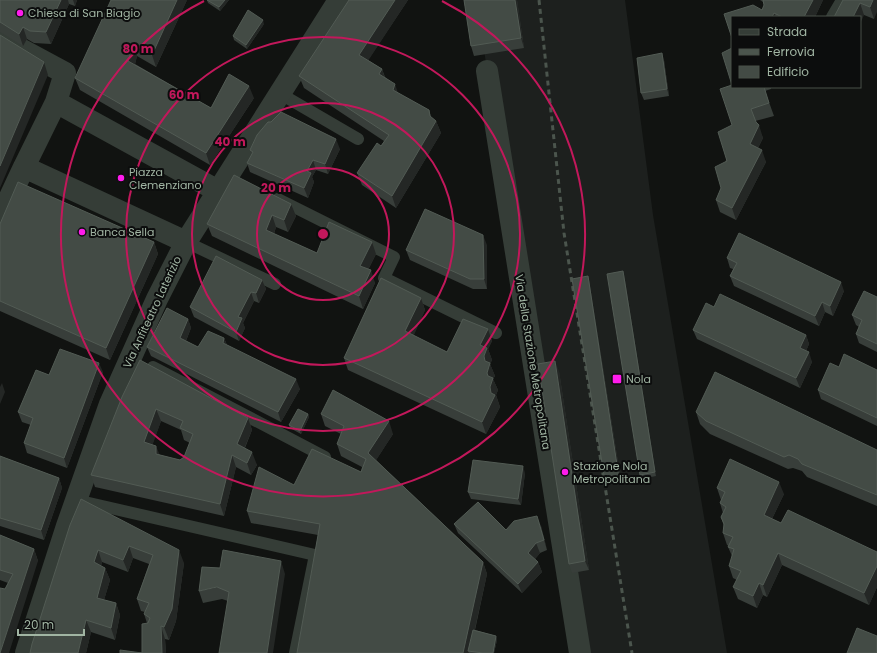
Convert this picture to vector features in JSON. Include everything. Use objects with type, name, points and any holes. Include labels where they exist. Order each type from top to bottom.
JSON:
[{"type":"street","name":"Via Anfiteatro Laterizio","points":[[26,653],[76,500],[110,404],[157,299],[186,242],[229,182],[279,93],[339,0]]},
{"type":"street","points":[[0,38],[65,73],[56,102],[0,218]]},
{"type":"street","name":"Via della Stazione Metropolitana","points":[[487,71],[580,653]]},
{"type":"street","points":[[56,102],[229,182]]},
{"type":"street","points":[[24,167],[186,242]]},
{"type":"lane","points":[[833,16],[842,0]]},
{"type":"lane","points":[[279,93],[358,139]]},
{"type":"lane","points":[[270,195],[394,257],[384,278],[496,333]]},
{"type":"lane","points":[[186,242],[275,284]]},
{"type":"lane","points":[[131,356],[331,460]]},
{"type":"lane","points":[[76,500],[315,555],[295,653]]},
{"type":"shaded area","points":[[476,0],[625,0],[653,215],[727,653],[580,653]]},
{"type":"building","name":"Chiesa di San Biagio","points":[[0,0],[61,0],[46,32],[30,31],[23,27],[19,34],[0,22]]},
{"type":"building","points":[[111,0],[177,0],[152,55],[133,44],[128,61],[211,108],[229,74],[249,86],[206,153],[75,78]]},
{"type":"building","points":[[207,0],[225,0],[219,7]]},
{"type":"building","points":[[349,0],[395,0],[359,55],[382,69],[379,74],[395,84],[393,90],[429,110],[430,116],[436,121],[392,196],[357,173],[377,143],[381,146],[389,135],[299,76]]},
{"type":"building","points":[[464,0],[515,0],[521,38],[471,46]]},
{"type":"building","points":[[763,0],[813,0],[805,16],[780,16],[774,13],[772,16],[731,16],[731,35],[724,14],[753,5],[762,10],[764,5]]},
{"type":"building","points":[[843,0],[873,0],[870,7],[860,3],[854,16],[835,16]]},
{"type":"building","points":[[248,10],[263,20],[246,45],[233,36]]},
{"type":"building","points":[[0,35],[44,62],[0,166]]},
{"type":"building","points":[[731,48],[731,82],[722,53]]},
{"type":"building","points":[[662,53],[667,89],[641,93],[637,58]]},
{"type":"building","points":[[731,85],[731,88],[764,88],[769,103],[751,109],[756,122],[759,125],[750,144],[762,150],[732,208],[716,200],[721,188],[715,167],[727,161],[718,132],[732,125],[720,89]]},
{"type":"building","points":[[281,112],[336,139],[325,164],[313,160],[307,171],[311,173],[304,188],[247,163],[253,152],[250,150],[257,135],[268,122],[271,122]]},
{"type":"building","points":[[234,175],[291,204],[284,220],[272,215],[266,230],[317,253],[329,222],[372,242],[360,266],[371,270],[359,296],[207,224]]},
{"type":"building","points":[[18,182],[154,242],[106,348],[0,301],[0,224]]},
{"type":"building","points":[[425,209],[483,235],[484,279],[470,279],[406,250]]},
{"type":"building","points":[[739,233],[841,282],[830,306],[822,302],[815,316],[730,276],[737,263],[727,258]]},
{"type":"building","points":[[216,256],[262,280],[256,293],[251,292],[238,317],[242,318],[236,332],[190,307]]},
{"type":"building","points":[[623,271],[655,472],[640,475],[607,274]]},
{"type":"building","points":[[588,276],[619,478],[605,481],[572,279]]},
{"type":"building","points":[[381,278],[421,298],[405,331],[447,352],[463,319],[488,329],[480,345],[487,348],[484,356],[485,361],[490,363],[487,373],[488,376],[493,378],[490,387],[491,393],[495,395],[482,422],[344,358]]},
{"type":"building","points":[[864,291],[877,297],[877,344],[856,334],[862,320],[852,315]]},
{"type":"building","points":[[720,294],[806,335],[800,348],[809,352],[796,378],[693,330],[706,303],[714,307]]},
{"type":"building","points":[[167,308],[188,319],[180,338],[198,347],[208,331],[224,338],[223,343],[296,379],[278,412],[147,347]]},
{"type":"building","points":[[60,349],[99,363],[64,458],[24,443],[33,418],[18,412],[36,370],[49,375]]},
{"type":"building","points":[[844,354],[877,370],[877,418],[818,390],[830,363],[839,367]]},
{"type":"building","points":[[140,360],[248,418],[237,444],[252,452],[247,463],[232,455],[220,504],[91,475],[122,397]],"holes":[[[156,409],[183,421],[180,428],[193,434],[184,457],[180,460],[156,454],[156,446],[144,442]]]},
{"type":"building","name":"Stazione Nola Metropolitana","points":[[555,361],[585,561],[569,564],[538,364]]},
{"type":"building","points":[[715,372],[877,450],[877,495],[802,464],[798,459],[789,455],[784,457],[706,421],[696,412]]},
{"type":"building","points":[[333,390],[389,421],[368,453],[483,562],[463,653],[297,653],[320,524],[247,511],[259,467],[294,485],[312,449],[361,472],[366,459],[337,444],[344,426],[321,414]]},
{"type":"building","points":[[298,409],[308,414],[300,431],[289,425]]},
{"type":"building","points":[[0,456],[59,478],[41,530],[0,518]]},
{"type":"building","points":[[730,459],[779,482],[764,515],[781,523],[788,510],[877,552],[877,566],[864,593],[778,553],[763,585],[759,583],[753,596],[733,587],[741,571],[729,566],[734,549],[728,547],[733,537],[723,533],[724,524],[721,517],[726,507],[720,503],[725,492],[717,488]]},
{"type":"building","points":[[473,460],[523,466],[518,499],[468,492]]},
{"type":"building","points":[[81,499],[179,550],[172,609],[164,627],[161,626],[162,653],[142,653],[142,624],[148,623],[150,618],[144,614],[149,603],[137,599],[153,555],[129,546],[123,560],[98,550],[94,562],[105,568],[97,598],[116,603],[111,628],[86,620],[78,653],[30,653],[70,525]]},
{"type":"building","points":[[478,502],[506,530],[514,521],[537,516],[544,540],[536,543],[528,553],[538,562],[518,584],[454,524]]},
{"type":"building","points":[[0,535],[34,549],[0,653],[0,588],[5,589],[13,574],[0,570]]},
{"type":"building","points":[[223,550],[281,561],[267,653],[219,653],[229,592],[217,587],[199,591],[202,567],[220,568]]},
{"type":"building","points":[[857,628],[877,636],[877,653],[847,653]]},
{"type":"building","points":[[473,630],[496,636],[493,653],[468,651]]},
{"type":"building","points":[[120,650],[142,653],[120,653]]},
{"type":"railway","points":[[539,0],[564,233],[632,653]]},
{"type":"place","name":"Chiesa di San Biagio","points":[[20,13]]},
{"type":"place","name":"Piazza Clemenziano","points":[[121,178]]},
{"type":"place","name":"Banca Sella","points":[[82,232]]},
{"type":"place","name":"Nola","points":[[617,379]]},
{"type":"place","name":"Stazione Nola Metropolitana","points":[[565,472]]}]
